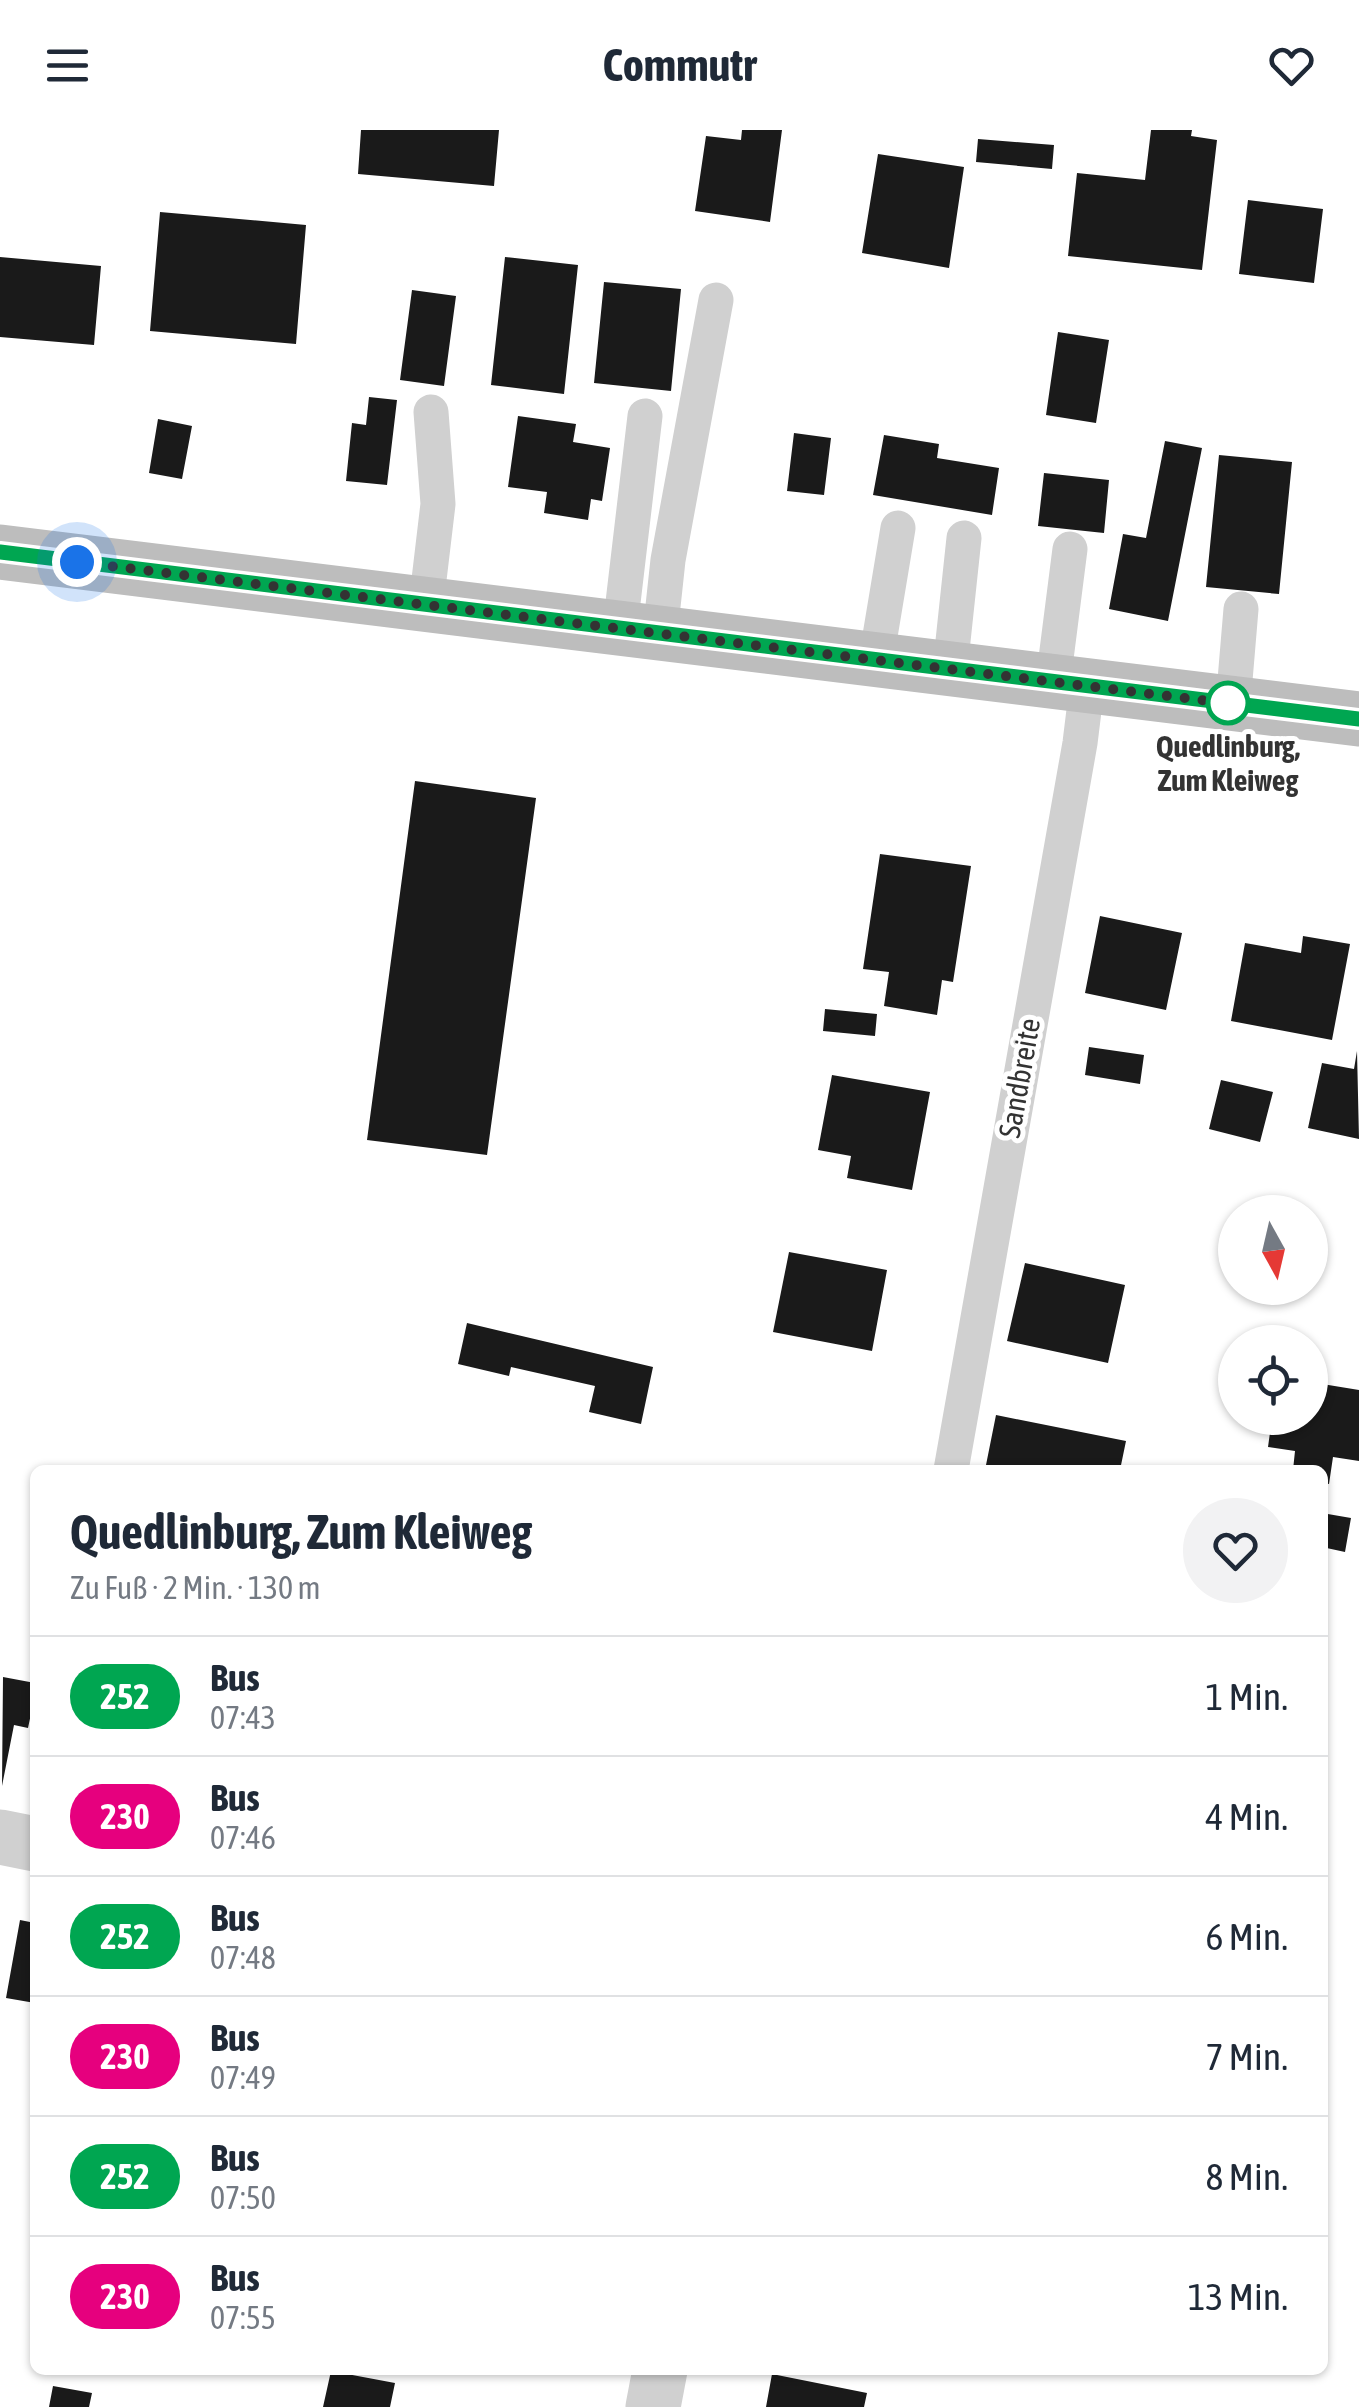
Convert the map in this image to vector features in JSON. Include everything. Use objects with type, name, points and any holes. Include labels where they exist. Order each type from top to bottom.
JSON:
[{"type":"main road","points":[[0,552],[1359,719]]},
{"type":"street","points":[[0,1837],[30,1843]]},
{"type":"street","points":[[652,2407],[659,2375]]},
{"type":"lane","points":[[640,631],[668,560],[716,300]]},
{"type":"lane","points":[[426,605],[438,504],[431,412]]},
{"type":"lane","points":[[640,631],[645,416]]},
{"type":"lane","points":[[876,660],[898,528]]},
{"type":"lane","points":[[950,669],[964,538]]},
{"type":"lane","name":"Sandbreite","points":[[953,1465],[1076,762],[1070,684],[1070,548]]},
{"type":"lane","points":[[1233,704],[1241,608]]},
{"type":"building","points":[[361,130],[499,130],[494,186],[358,174]]},
{"type":"building","points":[[742,130],[782,130],[770,222],[695,211],[706,136],[741,140]]},
{"type":"building","points":[[1151,130],[1192,130],[1191,136],[1217,140],[1202,270],[1068,256],[1077,173],[1145,180]]},
{"type":"building","points":[[978,139],[1054,145],[1052,169],[976,162]]},
{"type":"building","points":[[878,154],[964,167],[949,268],[862,253]]},
{"type":"building","points":[[1248,200],[1323,209],[1314,283],[1239,274]]},
{"type":"building","points":[[160,212],[306,225],[296,344],[150,331]]},
{"type":"building","points":[[0,257],[101,266],[94,345],[0,337]]},
{"type":"building","points":[[505,257],[578,265],[564,394],[491,385]]},
{"type":"building","points":[[604,282],[681,289],[671,391],[594,383]]},
{"type":"building","points":[[412,290],[456,296],[444,386],[400,380]]},
{"type":"building","points":[[1058,332],[1109,340],[1096,423],[1046,415]]},
{"type":"building","points":[[369,397],[397,400],[387,485],[346,481],[352,423],[366,425]]},
{"type":"building","points":[[518,416],[576,424],[573,442],[610,448],[602,501],[591,499],[588,520],[544,513],[547,492],[508,487]]},
{"type":"building","points":[[158,419],[192,426],[182,479],[149,473]]},
{"type":"building","points":[[794,433],[831,438],[824,495],[787,491]]},
{"type":"building","points":[[884,435],[939,444],[937,458],[999,468],[992,515],[873,495]]},
{"type":"building","points":[[1165,441],[1202,448],[1168,621],[1109,609],[1123,534],[1146,538]]},
{"type":"building","points":[[1219,455],[1292,462],[1279,594],[1206,587]]},
{"type":"building","points":[[1044,473],[1109,480],[1104,533],[1038,526]]},
{"type":"building","points":[[415,781],[536,798],[487,1155],[367,1140]]},
{"type":"building","points":[[880,854],[971,866],[953,982],[942,980],[937,1015],[884,1006],[889,972],[863,969]]},
{"type":"building","points":[[1100,916],[1182,933],[1166,1010],[1085,993]]},
{"type":"building","points":[[1303,936],[1350,944],[1332,1040],[1231,1021],[1245,943],[1301,953]]},
{"type":"building","points":[[825,1009],[877,1014],[875,1036],[823,1031]]},
{"type":"building","points":[[1089,1047],[1144,1055],[1140,1084],[1085,1075]]},
{"type":"building","points":[[1357,1051],[1359,1139],[1308,1128],[1322,1063],[1354,1069]]},
{"type":"building","points":[[832,1075],[930,1092],[912,1190],[847,1178],[851,1156],[818,1150]]},
{"type":"building","points":[[1221,1080],[1273,1092],[1260,1142],[1209,1129]]},
{"type":"building","points":[[789,1252],[887,1270],[872,1351],[773,1332]]},
{"type":"building","points":[[1025,1263],[1125,1285],[1108,1363],[1007,1341]]},
{"type":"building","points":[[467,1323],[653,1367],[641,1424],[589,1412],[595,1386],[511,1367],[509,1376],[458,1364]]},
{"type":"building","points":[[1328,1385],[1359,1390],[1359,1461],[1333,1457],[1329,1484],[1328,1465],[1294,1465],[1295,1451],[1268,1447],[1270,1435],[1328,1435]]},
{"type":"building","points":[[996,1415],[1126,1441],[1121,1465],[986,1465]]},
{"type":"building","points":[[1328,1514],[1351,1518],[1345,1552],[1328,1548]]},
{"type":"building","points":[[3,1677],[30,1682],[30,1719],[28,1728],[14,1725],[2,1786]]},
{"type":"building","points":[[20,1920],[30,1922],[30,2002],[6,1998]]},
{"type":"building","points":[[330,2375],[395,2383],[390,2407],[323,2407]]},
{"type":"building","points":[[772,2375],[867,2393],[864,2407],[766,2407]]},
{"type":"building","points":[[53,2386],[92,2393],[89,2407],[49,2407]]},
{"type":"bus line","name":"252","points":[[0,552],[1359,719]]},
{"type":"place","name":"Quedlinburg, Zum Kleiweg","points":[[1228,703]]},
{"type":"route","points":[[77,562],[1233,704],[1228,703]]}]
